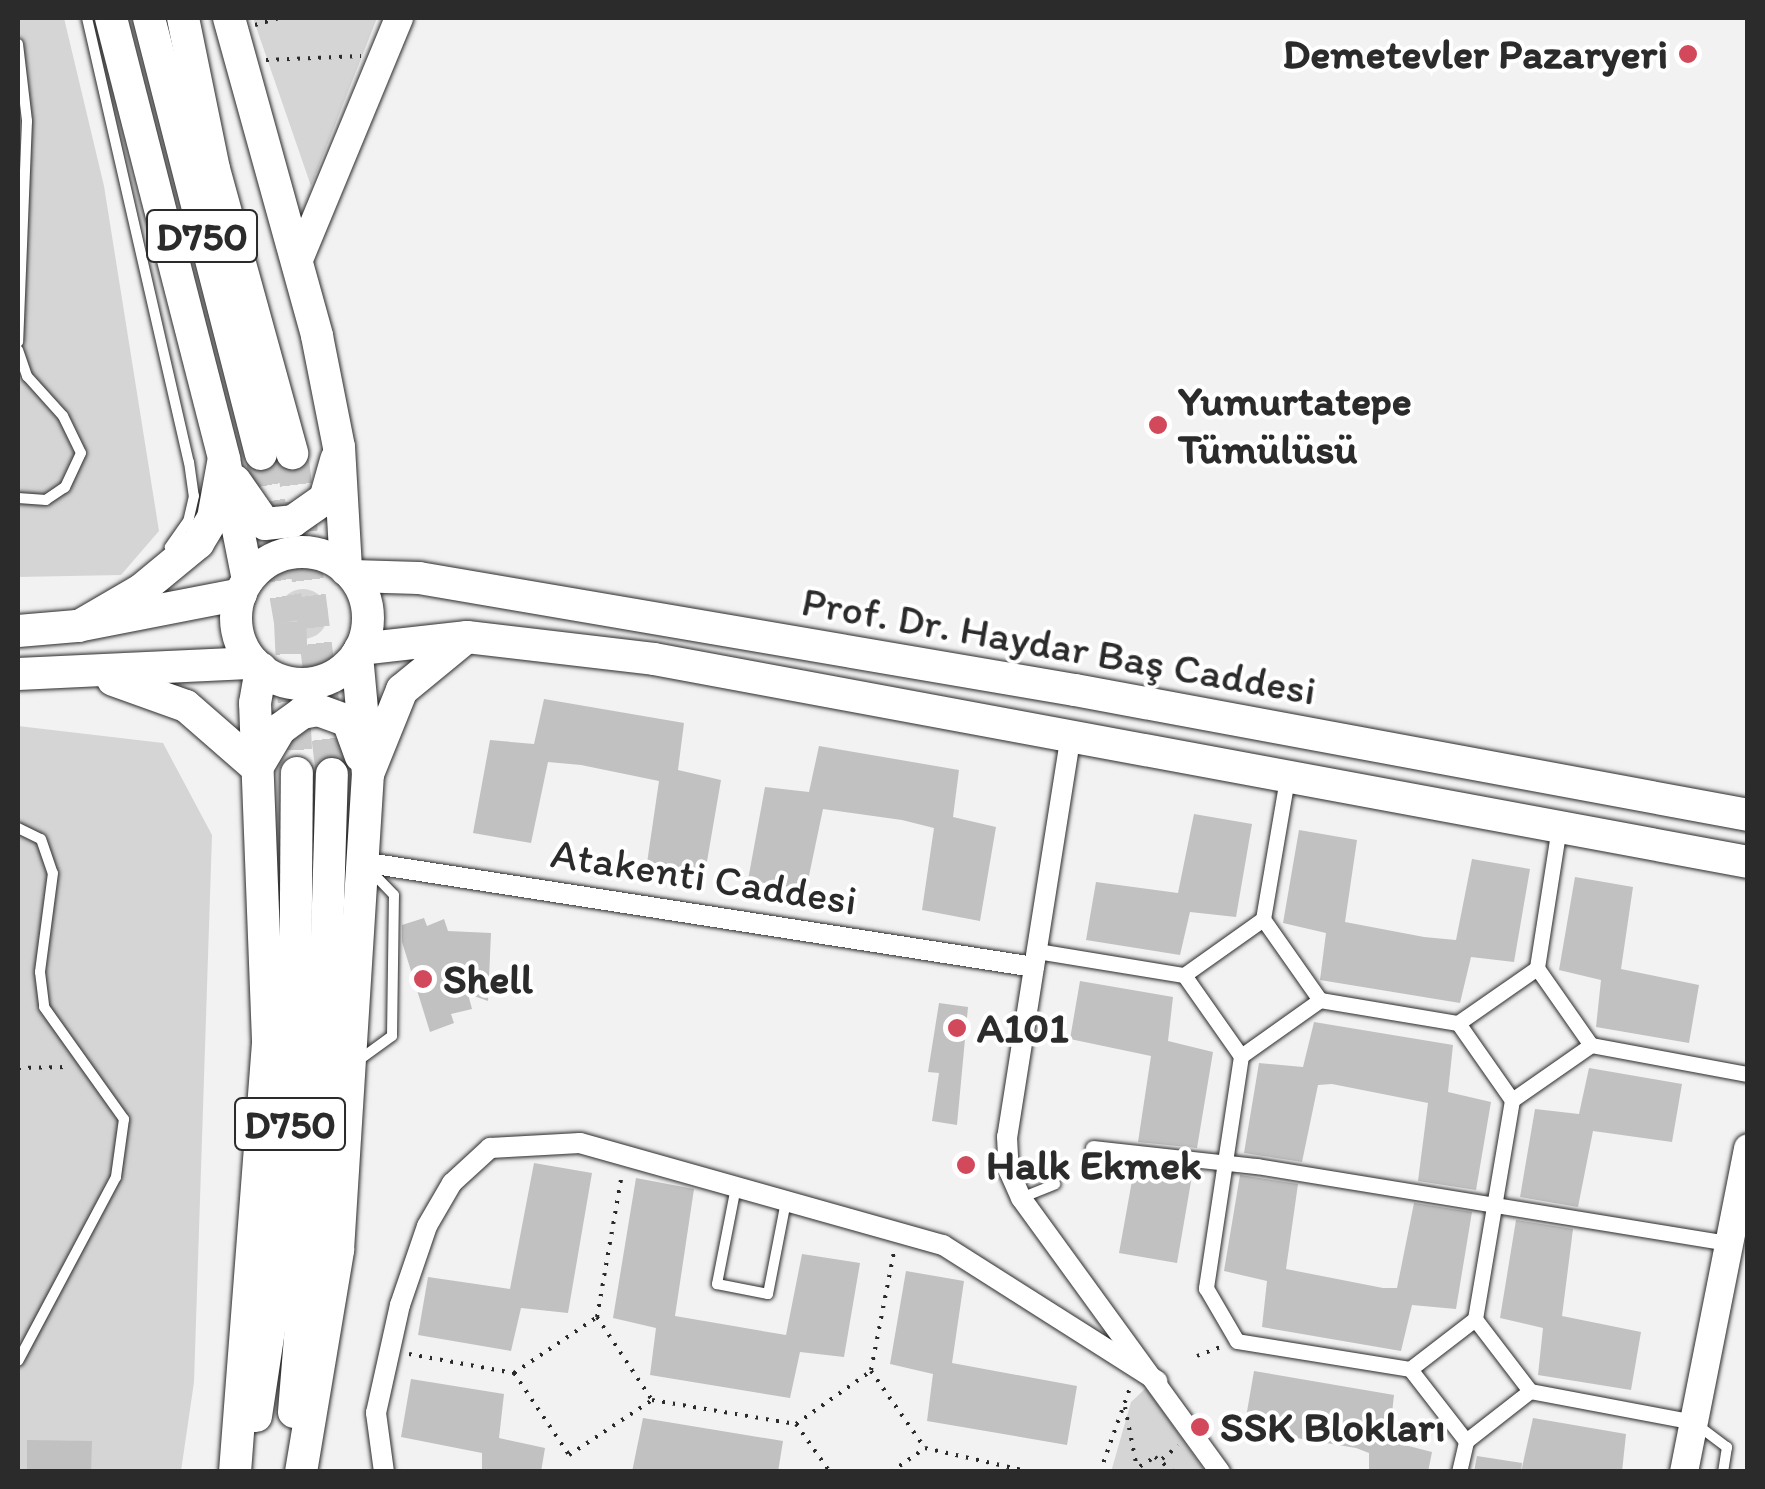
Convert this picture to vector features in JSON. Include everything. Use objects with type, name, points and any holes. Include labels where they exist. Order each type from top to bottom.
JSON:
[{"type":"main road","points":[[110,18],[224,459],[244,587],[236,623],[257,666],[268,1041],[236,1472]]},
{"type":"main road","name":"D750","points":[[149,18],[276,453],[183,18]]},
{"type":"main road","points":[[228,18],[298,262],[340,447],[350,573],[368,615],[358,652],[368,774],[338,1250],[301,1472]]},
{"type":"main road","points":[[298,262],[399,18]]},
{"type":"main road","points":[[224,459],[247,507],[266,524],[293,521],[325,498],[340,447]]},
{"type":"main road","points":[[78,626],[141,590],[198,543],[214,518],[224,459]]},
{"type":"main road","points":[[18,631],[78,626],[244,587],[280,556],[300,552],[320,554],[350,573]]},
{"type":"main road","name":"Prof. Dr. Haydar Baş Caddesi","points":[[350,573],[418,578],[1056,686],[1748,815]]},
{"type":"main road","points":[[368,774],[402,690],[467,638]]},
{"type":"main road","name":"Prof. Dr. Haydar Baş Caddesi","points":[[358,652],[467,638],[654,659],[1560,822],[1748,862]]},
{"type":"main road","points":[[18,674],[257,666],[307,684],[326,680],[358,652]]},
{"type":"main road","points":[[84,672],[186,706],[257,768]]},
{"type":"main road","points":[[257,768],[280,729],[302,713],[318,710],[348,720],[368,774]]},
{"type":"main road","name":"D750","points":[[247,1472],[282,1238],[295,1040],[297,773]]},
{"type":"main road","name":"D750","points":[[288,1472],[324,1039],[332,774]]},
{"type":"main road","points":[[1684,1472],[1748,1148]]},
{"type":"street","points":[[18,615],[78,626]]},
{"type":"street","points":[[1071,734],[1007,1137],[1009,1172],[1020,1198],[1158,1381],[1220,1472]]},
{"type":"street","points":[[1288,773],[1264,919],[1320,1000]]},
{"type":"street","points":[[1560,822],[1538,968],[1590,1045],[1748,1074]]},
{"type":"street","name":"Atakenti Caddesi","points":[[362,862],[1035,959]]},
{"type":"street","points":[[1035,959],[1184,975],[1264,919]]},
{"type":"street","points":[[1458,1024],[1538,968]]},
{"type":"street","points":[[1184,975],[1241,1056],[1206,1288],[1237,1341],[1410,1369],[1466,1441]]},
{"type":"street","points":[[1241,1056],[1320,1000],[1458,1024],[1512,1100]]},
{"type":"street","points":[[1410,1369],[1475,1319],[1512,1100],[1590,1045]]},
{"type":"street","points":[[384,1472],[376,1413],[390,1350],[428,1226],[452,1184],[490,1148],[580,1143],[943,1245],[1136,1371],[1158,1381]]},
{"type":"street","points":[[1094,1148],[1226,1163],[1494,1203],[1729,1243]]},
{"type":"street","points":[[1475,1319],[1530,1391],[1694,1422]]},
{"type":"street","points":[[1460,1472],[1466,1441],[1530,1391]]},
{"type":"lane","points":[[87,18],[189,462],[194,496],[188,521],[170,547]]},
{"type":"lane","points":[[18,44],[26,120],[18,346],[27,376],[62,416],[80,452],[65,487],[46,500],[18,498]]},
{"type":"lane","points":[[18,828],[40,840],[53,873],[40,972],[44,1007],[124,1120],[116,1177],[18,1361]]},
{"type":"lane","points":[[1020,1198],[1055,1184]]},
{"type":"lane","points":[[736,1187],[718,1284],[768,1294],[786,1201]]},
{"type":"lane","points":[[1694,1422],[1728,1447],[1723,1472]]},
{"type":"path","points":[[241,62],[381,55]]},
{"type":"path","points":[[18,1068],[85,1067]]},
{"type":"path","points":[[625,1156],[597,1317],[652,1400]]},
{"type":"path","points":[[514,1373],[569,1456],[652,1400],[796,1424],[871,1370],[898,1232]]},
{"type":"path","points":[[390,1350],[514,1373],[597,1317]]},
{"type":"path","points":[[1198,1356],[1237,1341]]},
{"type":"path","points":[[871,1370],[925,1448],[1032,1472]]},
{"type":"path","points":[[1100,1472],[1136,1371]]},
{"type":"path","points":[[1124,1402],[1136,1463]]},
{"type":"path","points":[[796,1424],[830,1472]]},
{"type":"path","points":[[891,1472],[925,1448]]},
{"type":"path","points":[[1130,1472],[1136,1463],[1155,1457],[1174,1472]]},
{"type":"shaded area","points":[[18,18],[64,18],[104,186],[159,531],[121,575],[18,577]]},
{"type":"shaded area","points":[[253,18],[377,18],[311,186]]},
{"type":"shaded area","points":[[303,589],[320,597],[328,614],[320,631],[303,639],[286,631],[278,614],[286,597]]},
{"type":"shaded area","points":[[18,726],[163,743],[212,835],[194,1382],[181,1471],[18,1472]]},
{"type":"shaded area","points":[[1146,1388],[1205,1471],[1111,1472],[1131,1402]]},
{"type":"building","points":[[544,699],[684,723],[678,770],[721,780],[705,873],[647,863],[659,781],[581,765],[548,762],[531,843],[473,833],[490,740],[534,744]]},
{"type":"building","points":[[819,746],[959,770],[953,817],[996,827],[980,921],[922,910],[934,828],[902,820],[823,809],[806,890],[748,880],[765,787],[809,792]]},
{"type":"building","points":[[1194,814],[1252,824],[1236,917],[1190,912],[1180,955],[1086,940],[1096,882],[1178,893]]},
{"type":"building","points":[[1299,830],[1357,840],[1345,922],[1424,937],[1456,940],[1472,859],[1530,869],[1514,962],[1471,957],[1460,1003],[1320,980],[1326,933],[1283,923]]},
{"type":"building","points":[[1575,877],[1633,887],[1621,969],[1699,985],[1689,1043],[1596,1027],[1601,980],[1559,970]]},
{"type":"building","points":[[424,918],[427,926],[444,919],[448,931],[491,933],[488,1001],[468,994],[472,1009],[451,1014],[454,1023],[430,1032],[402,942],[402,925]]},
{"type":"building","points":[[1080,981],[1173,997],[1168,1041],[1213,1052],[1197,1148],[1138,1142],[1151,1056],[1070,1039]]},
{"type":"building","points":[[939,1003],[968,1007],[957,1125],[932,1121],[939,1073],[928,1072]]},
{"type":"building","points":[[1314,1022],[1453,1045],[1448,1092],[1491,1102],[1476,1190],[1418,1181],[1428,1103],[1332,1084],[1318,1085],[1302,1162],[1244,1153],[1259,1063],[1303,1067]]},
{"type":"building","points":[[1589,1068],[1682,1084],[1672,1142],[1593,1131],[1578,1207],[1520,1197],[1535,1109],[1579,1114]]},
{"type":"building","points":[[534,1163],[592,1173],[568,1313],[521,1308],[511,1351],[418,1335],[428,1277],[510,1289]]},
{"type":"building","points":[[1135,1164],[1193,1170],[1177,1263],[1119,1253]]},
{"type":"building","points":[[1240,1175],[1298,1184],[1286,1269],[1383,1288],[1397,1288],[1414,1203],[1472,1212],[1456,1309],[1412,1305],[1401,1351],[1262,1327],[1267,1281],[1224,1271]]},
{"type":"building","points":[[636,1178],[694,1189],[675,1316],[786,1335],[802,1254],[860,1263],[844,1357],[800,1352],[790,1398],[650,1375],[656,1328],[613,1318]]},
{"type":"building","points":[[1516,1220],[1573,1229],[1562,1316],[1641,1332],[1631,1390],[1538,1375],[1543,1328],[1500,1318]]},
{"type":"building","points":[[906,1271],[964,1281],[952,1363],[1077,1386],[1067,1445],[927,1421],[933,1374],[890,1364]]},
{"type":"building","points":[[1254,1371],[1394,1395],[1389,1441],[1432,1452],[1428,1472],[1369,1472],[1369,1453],[1356,1448],[1244,1429]]},
{"type":"building","points":[[411,1379],[504,1394],[499,1438],[545,1448],[541,1472],[482,1472],[482,1453],[401,1437]]},
{"type":"building","points":[[643,1418],[783,1441],[778,1472],[632,1472]]},
{"type":"building","points":[[1533,1418],[1626,1434],[1622,1472],[1521,1472]]},
{"type":"building","points":[[27,1440],[92,1441],[91,1472],[27,1472]]},
{"type":"building","points":[[1477,1456],[1522,1463],[1521,1472],[1474,1472]]},
{"type":"tunnel","points":[[292,453],[332,774]]},
{"type":"tunnel","points":[[261,454],[290,622],[297,773]]},
{"type":"place","name":"Demetevler Pazaryeri","points":[[1688,54]]},
{"type":"place","name":"Yumurtatepe Tümülüsü","points":[[1158,425]]},
{"type":"place","name":"Shell","points":[[423,979]]},
{"type":"place","name":"A101","points":[[957,1028]]},
{"type":"place","name":"Halk Ekmek","points":[[966,1165]]},
{"type":"place","name":"SSK Blokları","points":[[1200,1427]]}]
